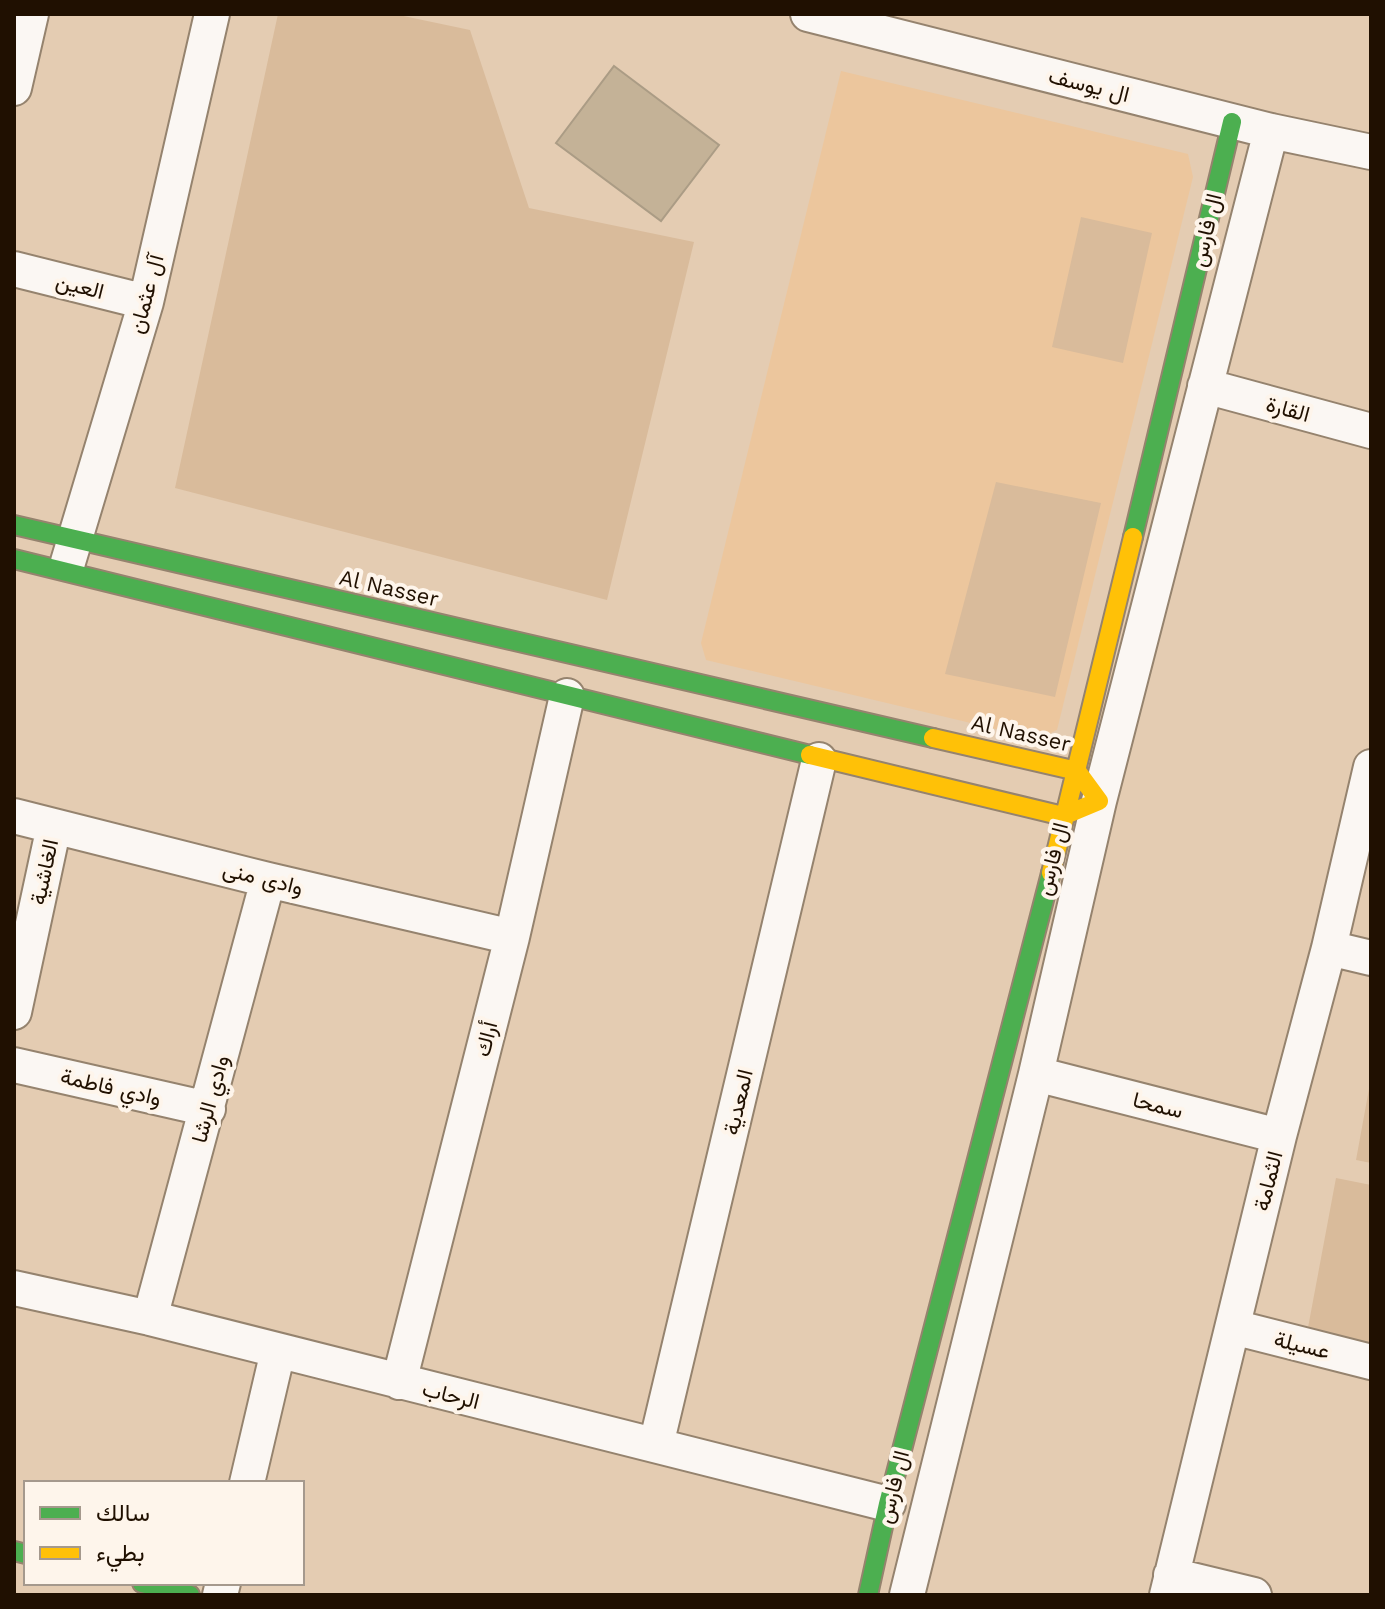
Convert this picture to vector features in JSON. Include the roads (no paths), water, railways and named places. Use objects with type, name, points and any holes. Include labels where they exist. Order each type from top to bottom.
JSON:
[{"type":"street","points":[[14,88],[31,14]]},
{"type":"street","name":"آل عثمان","points":[[70,554],[146,302],[212,14]]},
{"type":"street","name":"ال يوسف","points":[[808,14],[1232,122],[1371,152]]},
{"type":"street","name":"ال فارس","points":[[868,1595],[888,1504],[1077,771],[1232,122]]},
{"type":"street","name":"ال فارس","points":[[907,1595],[1036,1074],[1099,801],[1271,131]]},
{"type":"street","name":"العين","points":[[14,269],[146,302]]},
{"type":"street","name":"القارة","points":[[1205,386],[1371,431]]},
{"type":"street","name":"Al Nasser","points":[[14,525],[70,554],[567,696],[819,760],[1063,816]]},
{"type":"street","name":"Al Nasser","points":[[14,559],[70,554],[1077,771],[1099,801]]},
{"type":"street","name":"أراك","points":[[399,1382],[512,937],[567,696]]},
{"type":"street","name":"المعدية","points":[[656,1445],[819,760]]},
{"type":"street","name":"الثمامة","points":[[1169,1585],[1279,1136],[1329,948],[1371,767]]},
{"type":"street","points":[[1063,816],[1099,801]]},
{"type":"street","name":"وادى منى","points":[[14,816],[512,937]]},
{"type":"street","name":"الغاشية","points":[[14,1012],[54,826]]},
{"type":"street","name":"وادي الرشا","points":[[150,1318],[268,880]]},
{"type":"street","points":[[1329,948],[1371,958]]},
{"type":"street","name":"وادي فاطمة","points":[[14,1065],[208,1109]]},
{"type":"street","name":"سمحا","points":[[1036,1074],[1279,1136]]},
{"type":"street","name":"الرحاب","points":[[14,1288],[150,1318],[888,1504]]},
{"type":"street","name":"عسيلة","points":[[1233,1327],[1371,1362]]},
{"type":"street","points":[[247,1481],[278,1351]]},
{"type":"street","points":[[150,1585],[190,1595]]},
{"type":"street","points":[[1169,1585],[1254,1595]]}]
